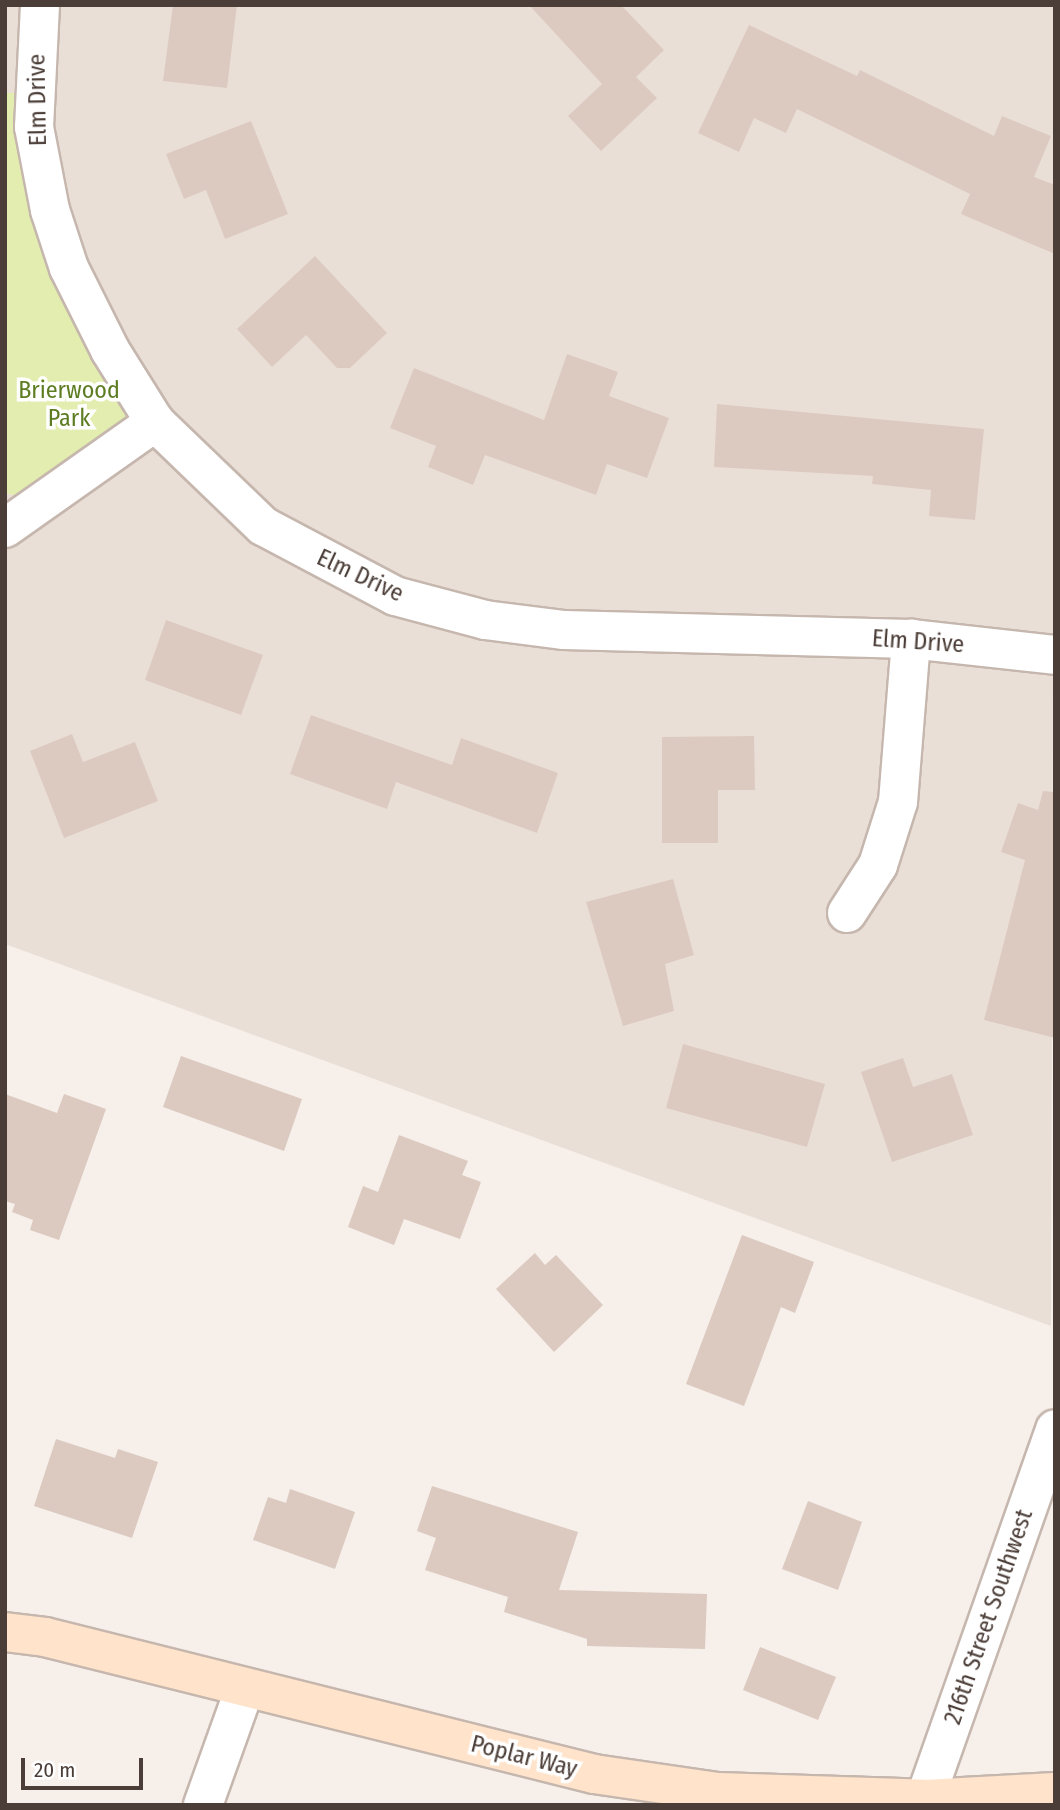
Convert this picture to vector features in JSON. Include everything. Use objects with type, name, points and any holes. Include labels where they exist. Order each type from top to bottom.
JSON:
[{"type":"main road","name":"Poplar Way","points":[[5,1632],[594,1774],[718,1792],[924,1802],[1055,1792]]},
{"type":"street","name":"Elm Drive","points":[[40,5],[34,127],[50,210],[69,268],[104,339],[155,422],[263,526],[395,596],[485,620],[564,630],[911,639],[1055,654]]},
{"type":"street","points":[[5,528],[155,422]]},
{"type":"street","points":[[848,913],[878,865],[898,802],[911,639]]},
{"type":"street","name":"216th Street Southwest","points":[[924,1802],[1055,1429]]},
{"type":"street","points":[[203,1805],[246,1688]]},
{"type":"shaded area","points":[[5,5],[1055,5],[1051,1326],[5,944],[5,493],[42,502],[110,350],[34,94],[5,93]]},
{"type":"green space","name":"Brierwood Park","points":[[5,93],[34,93],[39,157],[155,421],[42,502],[5,493]]},
{"type":"building","points":[[173,5],[237,5],[227,88],[163,81]]},
{"type":"building","points":[[529,5],[621,5],[664,50],[636,77],[657,98],[601,151],[568,116],[602,84]]},
{"type":"building","points":[[749,25],[857,76],[860,70],[994,136],[1002,116],[1051,136],[1034,177],[1055,185],[1055,254],[961,214],[970,194],[797,109],[786,133],[754,118],[739,152],[698,133]]},
{"type":"building","points":[[251,121],[288,214],[225,239],[206,190],[184,199],[166,154]]},
{"type":"building","points":[[315,256],[387,333],[350,368],[337,368],[306,335],[272,367],[237,329]]},
{"type":"building","points":[[567,354],[618,372],[609,396],[669,418],[647,478],[607,464],[596,495],[485,455],[473,485],[428,467],[436,446],[390,428],[414,368],[544,420]]},
{"type":"building","points":[[717,404],[984,429],[975,520],[929,516],[931,490],[872,484],[873,476],[714,467]]},
{"type":"building","points":[[166,620],[263,655],[241,715],[145,680]]},
{"type":"building","points":[[311,715],[452,765],[461,738],[558,773],[537,833],[396,782],[387,809],[290,774]]},
{"type":"building","points":[[72,734],[83,762],[135,742],[158,801],[64,838],[30,751]]},
{"type":"building","points":[[754,736],[755,790],[718,790],[718,843],[662,843],[662,737]]},
{"type":"building","points":[[1043,791],[1055,792],[1055,1038],[984,1020],[1025,860],[1001,852],[1018,803],[1038,810]]},
{"type":"building","points":[[673,879],[694,955],[665,964],[674,1011],[623,1026],[586,902]]},
{"type":"building","points":[[683,1044],[825,1084],[807,1147],[666,1108]]},
{"type":"building","points":[[181,1056],[302,1099],[284,1151],[163,1107]]},
{"type":"building","points":[[903,1058],[913,1087],[952,1074],[973,1135],[892,1162],[861,1072]]},
{"type":"building","points":[[5,1094],[57,1113],[64,1094],[106,1109],[59,1240],[30,1230],[33,1220],[12,1212],[15,1204],[5,1201]]},
{"type":"building","points":[[399,1135],[468,1161],[462,1175],[481,1182],[460,1239],[404,1219],[394,1245],[348,1227],[363,1186],[378,1192]]},
{"type":"building","points":[[742,1235],[814,1262],[795,1313],[781,1307],[744,1406],[686,1384]]},
{"type":"building","points":[[535,1253],[545,1265],[556,1255],[603,1305],[554,1352],[496,1289]]},
{"type":"building","points":[[56,1439],[115,1458],[118,1449],[158,1462],[132,1538],[34,1506]]},
{"type":"building","points":[[432,1486],[578,1532],[559,1590],[707,1594],[705,1649],[587,1646],[587,1639],[504,1612],[508,1597],[425,1570],[436,1538],[417,1531]]},
{"type":"building","points":[[290,1489],[355,1512],[335,1569],[253,1540],[268,1497],[286,1503]]},
{"type":"building","points":[[808,1501],[862,1522],[838,1590],[782,1569]]},
{"type":"building","points":[[760,1647],[836,1677],[818,1720],[743,1690]]}]
